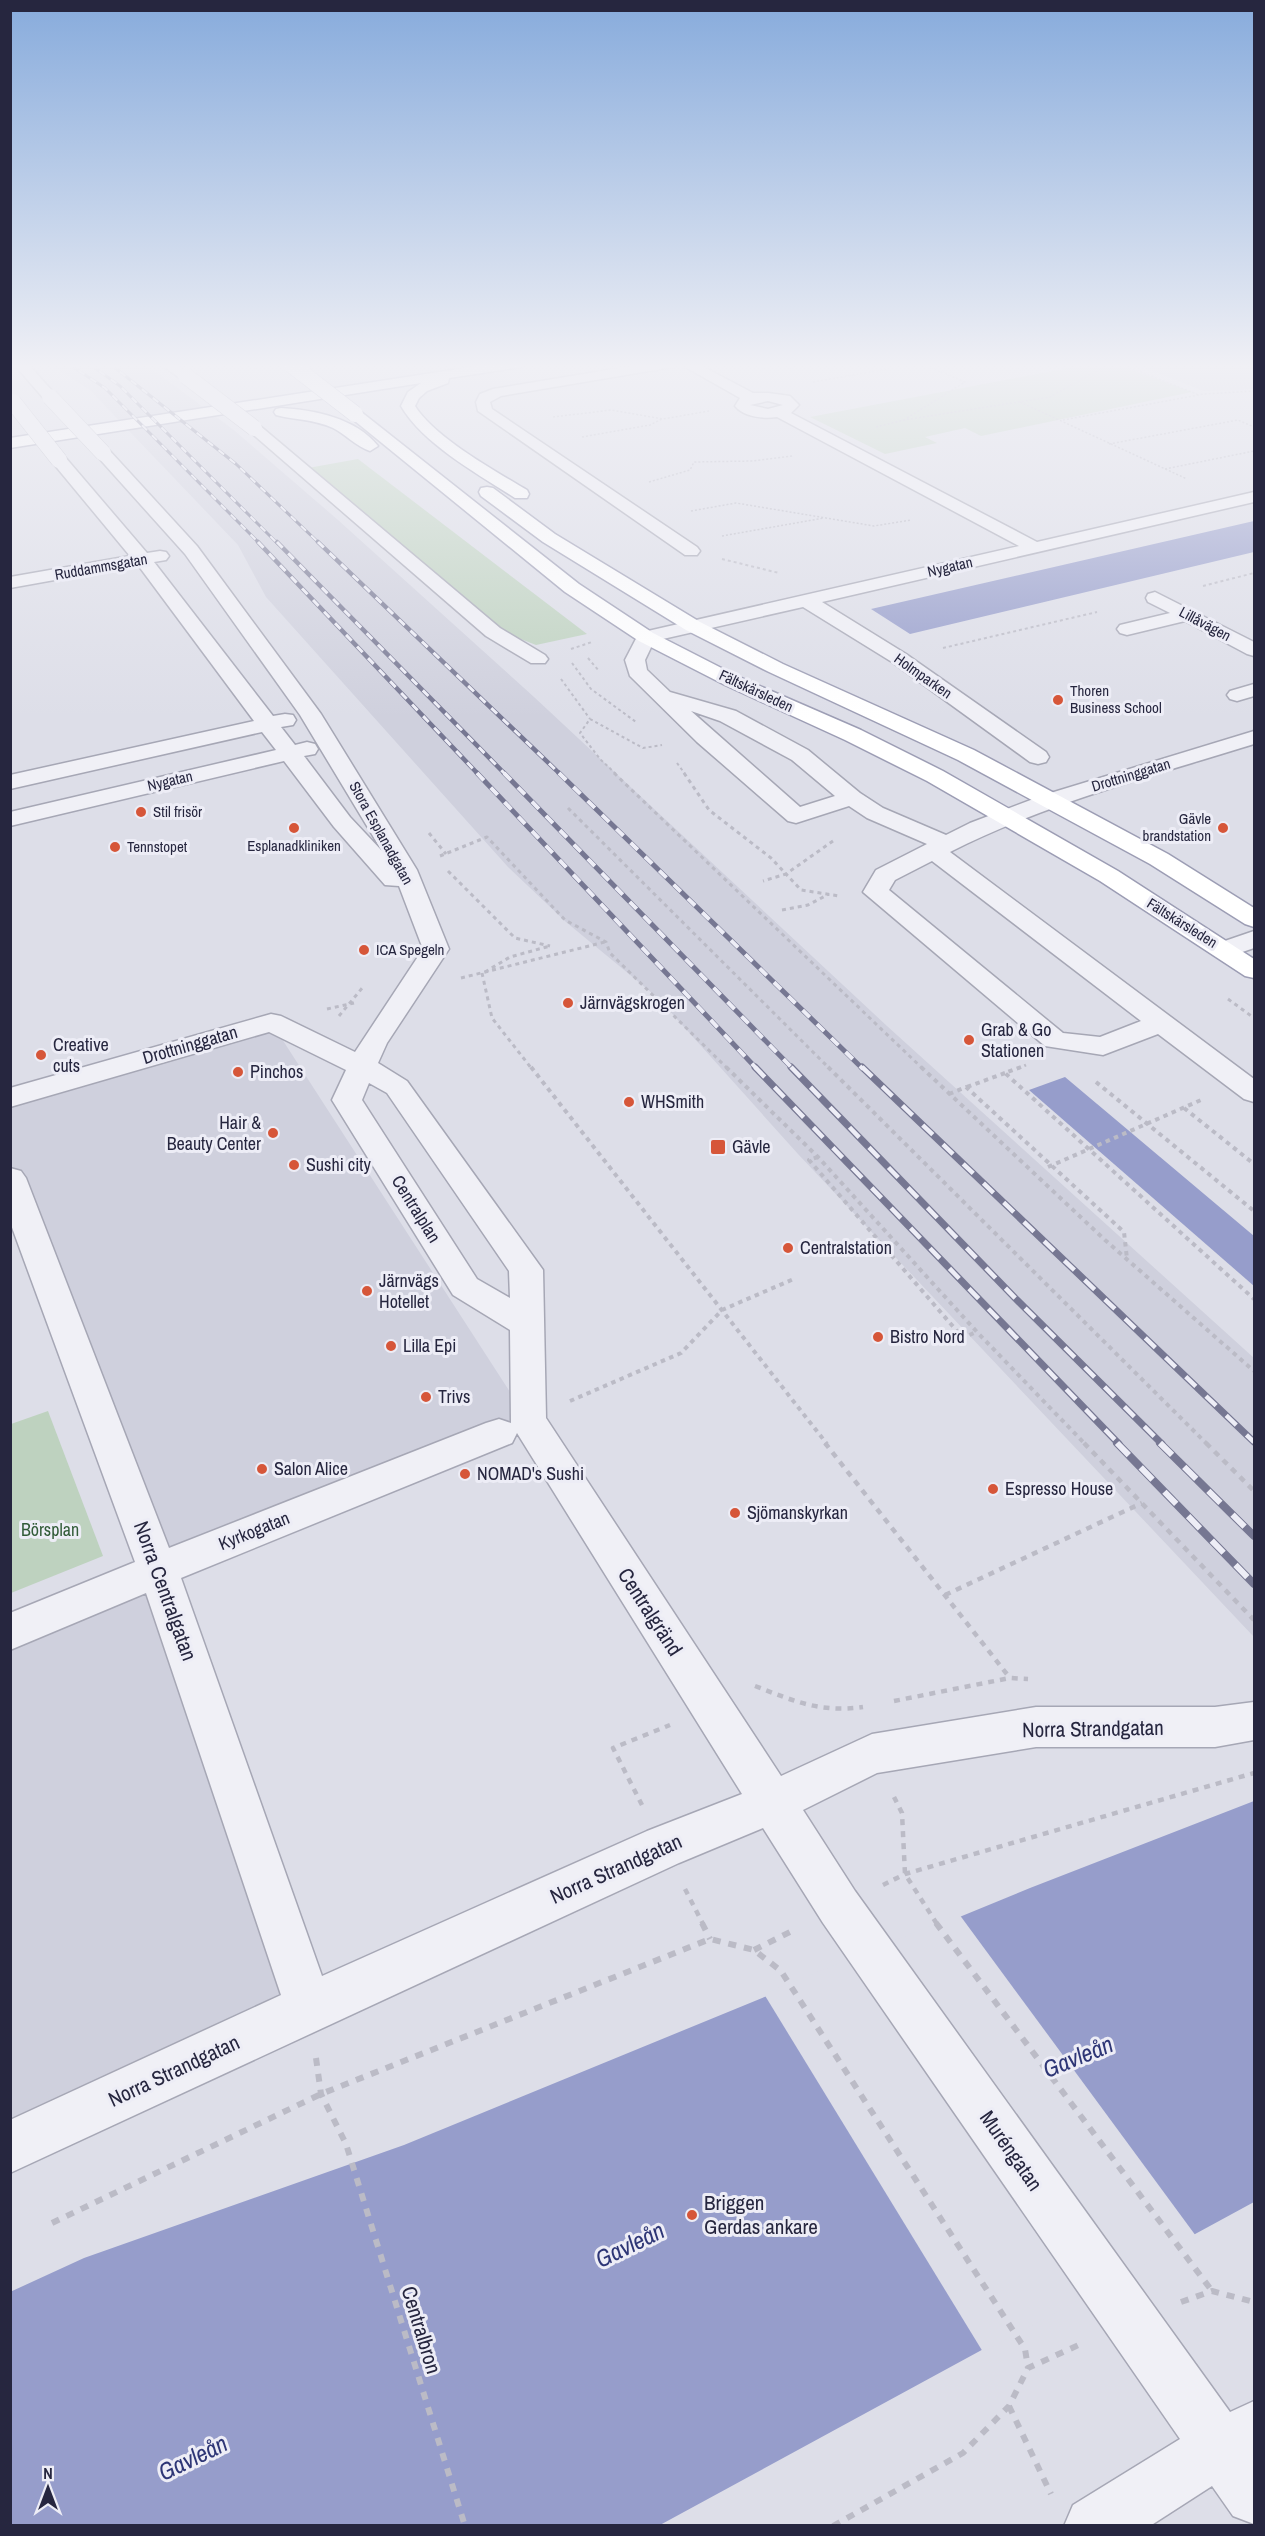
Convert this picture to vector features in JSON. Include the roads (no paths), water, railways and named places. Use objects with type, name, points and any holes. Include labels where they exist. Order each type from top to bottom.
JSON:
[{"type":"main road","name":"Fältskärsleden","points":[[446,481],[642,645],[732,681],[854,735],[1009,816],[1109,876],[1254,970]]},
{"type":"main road","name":"Fältskärsleden","points":[[472,481],[549,538],[693,626],[776,668],[966,755],[1159,859],[1254,919]]},
{"type":"main road","points":[[501,481],[531,503]]},
{"type":"main road","points":[[549,518],[627,584]]},
{"type":"main road","points":[[483,539],[572,588]]},
{"type":"street","name":"Stora Esplanadgatan","points":[[77,481],[142,559],[342,822],[420,908]]},
{"type":"street","name":"Stora Esplanadgatan","points":[[129,481],[191,550],[310,714],[405,870],[420,908]]},
{"type":"street","points":[[316,481],[493,632],[538,659]]},
{"type":"street","points":[[591,481],[685,547]]},
{"type":"street","points":[[911,481],[1034,547]]},
{"type":"street","name":"Nygatan","points":[[642,645],[693,626],[1254,497]]},
{"type":"street","name":"Ruddammsgatan","points":[[10,583],[191,550]]},
{"type":"street","name":"Lillåvägen","points":[[1155,598],[1254,650]]},
{"type":"street","name":"Holmparken","points":[[805,600],[899,658],[1038,757]]},
{"type":"street","points":[[1127,629],[1187,615]]},
{"type":"street","points":[[642,645],[635,660],[637,672],[705,737],[796,816],[852,798]]},
{"type":"street","points":[[663,696],[728,716],[800,755],[874,813],[940,847],[1248,1088]]},
{"type":"street","name":"Nygatan","points":[[10,782],[310,714]]},
{"type":"street","name":"Drottninggatan","points":[[1162,1022],[1103,1046],[1055,1040],[876,892],[885,875],[978,828],[1052,800],[1254,737]]},
{"type":"street","name":"Nygatan","points":[[10,819],[329,743]]},
{"type":"street","name":"Centralplan","points":[[420,908],[436,949],[373,1043],[347,1100],[465,1287],[528,1325]]},
{"type":"street","points":[[1225,950],[1254,939]]},
{"type":"street","name":"Drottninggatan","points":[[10,1098],[271,1022],[364,1067]]},
{"type":"street","points":[[364,1067],[397,1087],[526,1270],[528,1325],[514,1426]]},
{"type":"street","name":"Norra Centralgatan","points":[[10,1178],[158,1569],[309,2007]]},
{"type":"street","name":"Kyrkogatan","points":[[10,1632],[158,1569],[514,1426]]},
{"type":"street","name":"Centralgränd","points":[[514,1426],[555,1464],[772,1803]]},
{"type":"street","name":"Norra Strandgatan","points":[[10,2147],[309,2007],[663,1847],[772,1803],[872,1754],[1036,1727],[1215,1727],[1254,1721]]},
{"type":"street","name":"Muréngatan","points":[[772,1803],[839,1907],[1117,2302],[1237,2439],[1254,2495]]},
{"type":"street","points":[[1075,2516],[1237,2439]]},
{"type":"water","points":[[1254,521],[1254,552],[910,634],[871,609]]},
{"type":"water","points":[[1065,1077],[1254,1236],[1254,1286],[1029,1090]]},
{"type":"water","name":"Gavleån","points":[[1254,1801],[1254,2202],[660,2525],[11,2525],[10,2292],[84,2258],[404,2145],[1030,1888]]},
{"type":"railway","points":[[198,481],[260,544]]},
{"type":"railway","points":[[215,481],[278,544]]},
{"type":"railway","points":[[254,481],[320,544]]},
{"type":"railway","points":[[258,542],[478,774]]},
{"type":"railway","points":[[277,542],[505,774]]},
{"type":"railway","points":[[318,542],[560,774]]},
{"type":"railway","points":[[477,773],[757,1069]]},
{"type":"railway","points":[[504,773],[793,1069]]},
{"type":"railway","points":[[559,773],[863,1069]]},
{"type":"railway","points":[[755,1067],[1119,1444]]},
{"type":"railway","points":[[791,1067],[1017,1300],[1162,1444]]},
{"type":"railway","points":[[862,1067],[1254,1442]]},
{"type":"railway","points":[[1117,1443],[1254,1584]]},
{"type":"railway","points":[[1160,1443],[1254,1536]]},
{"type":"place","name":"Thoren Business School","points":[[1058,700]]},
{"type":"place","name":"Stil frisör","points":[[141,812]]},
{"type":"place","name":"Esplanadkliniken","points":[[294,828]]},
{"type":"place","name":"Gävle brandstation","points":[[1223,828]]},
{"type":"place","name":"Tennstopet","points":[[115,847]]},
{"type":"place","name":"ICA Spegeln","points":[[364,950]]},
{"type":"place","name":"Järnvägskrogen","points":[[568,1003]]},
{"type":"place","name":"Grab & Go Stationen","points":[[969,1040]]},
{"type":"place","name":"Creative cuts","points":[[41,1055]]},
{"type":"place","name":"Pinchos","points":[[238,1072]]},
{"type":"place","name":"WHSmith","points":[[629,1102]]},
{"type":"place","name":"Hair & Beauty Center","points":[[273,1133]]},
{"type":"place","name":"Gävle","points":[[718,1147]]},
{"type":"place","name":"Sushi city","points":[[294,1165]]},
{"type":"place","name":"Centralstation","points":[[788,1248]]},
{"type":"place","name":"Järnvägs Hotellet","points":[[367,1291]]},
{"type":"place","name":"Bistro Nord","points":[[878,1337]]},
{"type":"place","name":"Lilla Epi","points":[[391,1346]]},
{"type":"place","name":"Trivs","points":[[426,1397]]},
{"type":"place","name":"Salon Alice","points":[[262,1469]]},
{"type":"place","name":"NOMAD's Sushi","points":[[465,1474]]},
{"type":"place","name":"Espresso House","points":[[993,1489]]},
{"type":"place","name":"Sjömanskyrkan","points":[[735,1513]]},
{"type":"place","name":"Briggen Gerdas ankare","points":[[692,2215]]},
{"type":"park label","name":"Börsplan","points":[[50,1530]]}]
